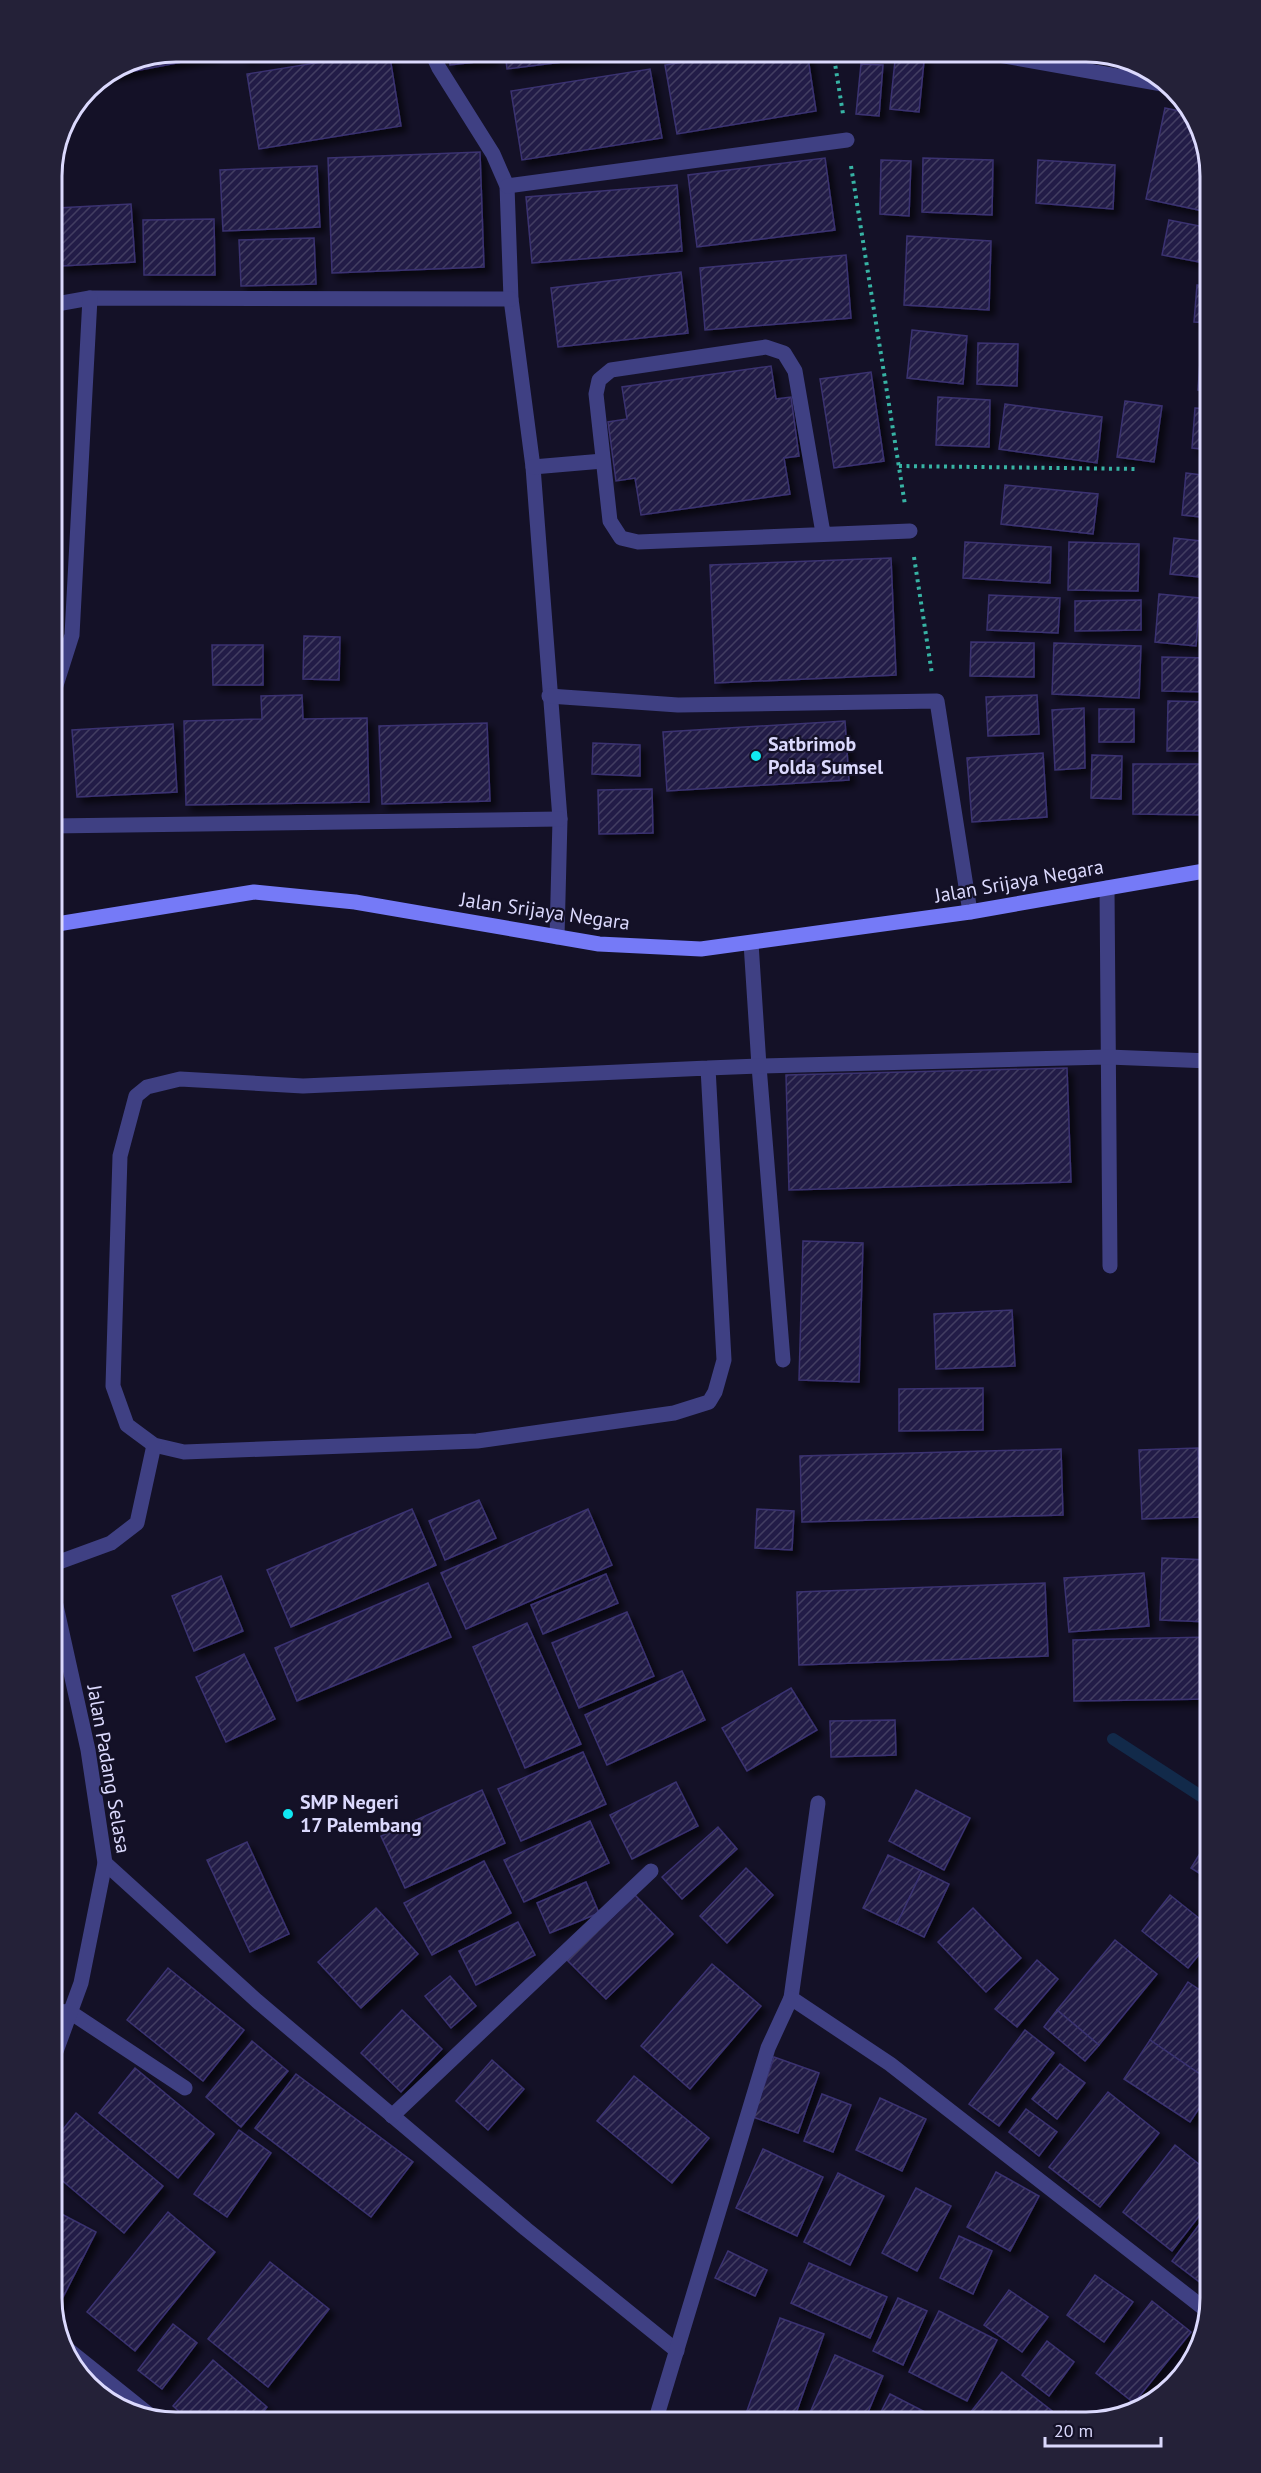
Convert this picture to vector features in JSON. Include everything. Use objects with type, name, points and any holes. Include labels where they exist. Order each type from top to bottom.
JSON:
[{"type":"main road","name":"Jalan Srijaya Negara","points":[[62,923],[254,892],[355,902],[599,944],[701,949],[970,912],[1200,872]]},
{"type":"street","points":[[436,62],[493,154],[507,186],[511,299],[533,467],[560,819],[557,938]]},
{"type":"street","points":[[1038,62],[1150,82]]},
{"type":"street","points":[[507,186],[847,140]]},
{"type":"street","points":[[62,303],[90,298],[511,299]]},
{"type":"street","points":[[62,666],[72,635],[90,298]]},
{"type":"street","points":[[824,533],[795,372],[784,353],[766,347],[611,370],[600,380],[596,394],[610,521],[621,538],[638,542],[910,531]]},
{"type":"street","points":[[533,467],[603,461]]},
{"type":"street","points":[[549,696],[678,705],[937,701],[970,912]]},
{"type":"street","points":[[62,826],[560,819]]},
{"type":"street","points":[[1107,888],[1110,1266]]},
{"type":"street","points":[[751,943],[783,1360]]},
{"type":"street","points":[[708,1068],[724,1360],[715,1392],[709,1402],[674,1413],[477,1441],[184,1452],[154,1445],[127,1425],[113,1386],[120,1156],[136,1096],[147,1088],[180,1079],[303,1086],[708,1068],[759,1066],[1108,1057],[1200,1061]]},
{"type":"street","points":[[62,1561],[111,1543],[137,1523],[154,1445]]},
{"type":"street","name":"Jalan Padang Selasa","points":[[62,1633],[88,1750],[105,1863],[81,1983],[62,2034]]},
{"type":"street","points":[[658,2412],[768,2048],[791,1998],[818,1803]]},
{"type":"street","points":[[105,1863],[257,2001],[526,2229],[677,2351]]},
{"type":"street","points":[[392,2116],[651,1871]]},
{"type":"street","points":[[791,1998],[890,2064],[1200,2305]]},
{"type":"street","points":[[62,2012],[70,2012],[185,2088]]},
{"type":"street","points":[[79,2359],[136,2404]]},
{"type":"path","points":[[835,62],[937,701]]},
{"type":"path","points":[[899,466],[1137,469]]},
{"type":"building","points":[[160,62],[182,62],[126,73]]},
{"type":"building","points":[[321,62],[391,62],[401,126],[259,149],[247,74]]},
{"type":"building","points":[[450,62],[476,62],[450,65]]},
{"type":"building","points":[[506,62],[563,62],[507,69]]},
{"type":"building","points":[[683,62],[809,62],[816,111],[677,134],[665,65]]},
{"type":"building","points":[[895,62],[924,62],[919,112],[890,109]]},
{"type":"building","points":[[861,64],[883,65],[879,116],[856,114]]},
{"type":"building","points":[[650,69],[662,138],[522,160],[511,91]]},
{"type":"building","points":[[1165,108],[1179,111],[1196,146],[1200,175],[1200,210],[1146,199]]},
{"type":"building","points":[[480,152],[484,267],[332,273],[328,158]]},
{"type":"building","points":[[825,158],[835,230],[697,247],[688,175]]},
{"type":"building","points":[[923,158],[993,160],[992,215],[922,212]]},
{"type":"building","points":[[881,160],[911,161],[909,216],[880,214]]},
{"type":"building","points":[[1038,160],[1115,165],[1113,209],[1036,203]]},
{"type":"building","points":[[317,166],[320,227],[223,231],[220,170]]},
{"type":"building","points":[[677,185],[682,251],[532,263],[526,197]]},
{"type":"building","points":[[131,204],[135,262],[62,266],[62,208]]},
{"type":"building","points":[[214,219],[215,275],[144,275],[143,220]]},
{"type":"building","points":[[1169,220],[1200,226],[1200,262],[1162,255]]},
{"type":"building","points":[[907,236],[991,241],[989,310],[904,305]]},
{"type":"building","points":[[314,238],[316,284],[241,286],[239,240]]},
{"type":"building","points":[[846,255],[851,318],[705,330],[700,268]]},
{"type":"building","points":[[681,272],[688,333],[558,347],[551,288]]},
{"type":"building","points":[[1197,285],[1200,285],[1200,322],[1194,322]]},
{"type":"building","points":[[912,330],[967,336],[963,384],[907,378]]},
{"type":"building","points":[[978,343],[1018,344],[1017,386],[977,384]]},
{"type":"building","points":[[1200,361],[1200,390],[1198,390]]},
{"type":"building","points":[[771,366],[776,399],[791,397],[799,456],[784,458],[790,494],[641,515],[635,478],[616,481],[608,422],[627,419],[622,387]]},
{"type":"building","points":[[871,372],[884,461],[834,468],[820,379]]},
{"type":"building","points":[[938,397],[990,400],[989,447],[936,445]]},
{"type":"building","points":[[1125,401],[1162,406],[1154,462],[1117,457]]},
{"type":"building","points":[[1005,404],[1102,417],[1097,463],[999,449]]},
{"type":"building","points":[[1195,408],[1200,408],[1200,449],[1192,448]]},
{"type":"building","points":[[1186,473],[1200,475],[1200,517],[1182,515]]},
{"type":"building","points":[[1005,485],[1098,494],[1093,534],[1001,524]]},
{"type":"building","points":[[1174,538],[1200,541],[1200,577],[1170,574]]},
{"type":"building","points":[[965,542],[1051,547],[1050,583],[963,578]]},
{"type":"building","points":[[1069,542],[1139,544],[1138,591],[1068,590]]},
{"type":"building","points":[[891,558],[896,675],[715,683],[710,565]]},
{"type":"building","points":[[1159,594],[1200,598],[1196,646],[1155,642]]},
{"type":"building","points":[[989,595],[1060,598],[1058,633],[987,630]]},
{"type":"building","points":[[1141,600],[1141,630],[1075,631],[1075,601]]},
{"type":"building","points":[[304,636],[340,637],[339,680],[303,679]]},
{"type":"building","points":[[971,642],[1034,643],[1034,677],[970,676]]},
{"type":"building","points":[[1054,643],[1141,646],[1139,698],[1052,694]]},
{"type":"building","points":[[212,645],[263,645],[263,685],[213,685]]},
{"type":"building","points":[[1162,657],[1200,658],[1200,692],[1162,691]]},
{"type":"building","points":[[302,695],[303,719],[367,718],[369,802],[186,805],[184,721],[262,719],[261,696]]},
{"type":"building","points":[[1037,695],[1039,734],[988,736],[986,697]]},
{"type":"building","points":[[1168,701],[1200,702],[1200,751],[1167,751]]},
{"type":"building","points":[[1084,708],[1085,768],[1055,770],[1052,710]]},
{"type":"building","points":[[1099,709],[1134,709],[1134,742],[1099,742]]},
{"type":"building","name":"Satbrimob Polda Sumsel","points":[[845,721],[849,780],[667,791],[663,732]]},
{"type":"building","points":[[487,723],[490,801],[382,804],[379,726]]},
{"type":"building","points":[[173,724],[177,792],[77,797],[72,730]]},
{"type":"building","points":[[593,743],[640,745],[640,776],[592,774]]},
{"type":"building","points":[[1043,753],[1047,817],[972,822],[967,758]]},
{"type":"building","points":[[1092,755],[1122,756],[1121,799],[1091,798]]},
{"type":"building","points":[[1133,764],[1200,764],[1200,815],[1133,814]]},
{"type":"building","points":[[652,789],[653,833],[599,834],[598,790]]},
{"type":"building","points":[[1067,1068],[1071,1182],[789,1190],[786,1075]]},
{"type":"building","points":[[803,1241],[863,1243],[859,1382],[799,1380]]},
{"type":"building","points":[[1012,1310],[1015,1366],[936,1369],[934,1314]]},
{"type":"building","points":[[983,1388],[983,1430],[899,1431],[899,1389]]},
{"type":"building","points":[[1198,1448],[1200,1517],[1142,1519],[1139,1450]]},
{"type":"building","points":[[1061,1449],[1063,1515],[802,1522],[800,1456]]},
{"type":"building","points":[[479,1500],[496,1538],[445,1560],[429,1521]]},
{"type":"building","points":[[412,1509],[436,1565],[291,1627],[267,1570]]},
{"type":"building","points":[[588,1509],[612,1565],[466,1629],[441,1573]]},
{"type":"building","points":[[757,1509],[794,1511],[792,1550],[755,1548]]},
{"type":"building","points":[[1162,1558],[1200,1560],[1200,1622],[1160,1620]]},
{"type":"building","points":[[1144,1573],[1149,1626],[1069,1632],[1064,1578]]},
{"type":"building","points":[[606,1574],[618,1603],[543,1634],[531,1605]]},
{"type":"building","points":[[221,1576],[243,1631],[194,1651],[172,1596]]},
{"type":"building","points":[[428,1583],[451,1637],[297,1701],[275,1648]]},
{"type":"building","points":[[1045,1583],[1048,1656],[799,1665],[797,1592]]},
{"type":"building","points":[[627,1612],[654,1676],[579,1708],[552,1643]]},
{"type":"building","points":[[527,1623],[581,1744],[525,1768],[473,1647]]},
{"type":"building","points":[[1200,1637],[1200,1699],[1074,1701],[1073,1640]]},
{"type":"building","points":[[244,1654],[275,1719],[226,1742],[196,1677]]},
{"type":"building","points":[[682,1671],[705,1720],[607,1765],[585,1715]]},
{"type":"building","points":[[791,1688],[817,1730],[747,1771],[722,1728]]},
{"type":"building","points":[[895,1720],[896,1755],[831,1757],[830,1721]]},
{"type":"building","points":[[583,1752],[606,1804],[521,1841],[498,1789]]},
{"type":"building","points":[[676,1782],[698,1826],[632,1859],[610,1815]]},
{"type":"building","points":[[482,1790],[505,1843],[405,1888],[381,1836]]},
{"type":"building","points":[[916,1790],[970,1818],[944,1870],[889,1841]]},
{"type":"building","points":[[590,1821],[609,1863],[524,1902],[504,1860]]},
{"type":"building","points":[[718,1827],[737,1849],[682,1899],[662,1877]]},
{"type":"building","points":[[247,1842],[289,1934],[250,1952],[207,1860]]},
{"type":"building","points":[[1200,1853],[1200,1874],[1191,1868]]},
{"type":"building","points":[[888,1855],[922,1871],[897,1924],[863,1908]]},
{"type":"building","points":[[484,1861],[511,1913],[432,1955],[404,1903]]},
{"type":"building","points":[[746,1868],[773,1895],[727,1943],[700,1916]]},
{"type":"building","points":[[922,1871],[949,1884],[924,1937],[897,1924]]},
{"type":"building","points":[[586,1882],[599,1913],[550,1933],[537,1903]]},
{"type":"building","points":[[634,1894],[673,1934],[606,1999],[567,1960]]},
{"type":"building","points":[[1170,1895],[1200,1919],[1200,1953],[1188,1968],[1142,1931]]},
{"type":"building","points":[[376,1908],[418,1954],[361,2008],[318,1962]]},
{"type":"building","points":[[973,1908],[1021,1958],[986,1992],[938,1942]]},
{"type":"building","points":[[518,1922],[535,1955],[476,1985],[459,1951]]},
{"type":"building","points":[[1115,1940],[1157,1974],[1099,2045],[1057,2010]]},
{"type":"building","points":[[1037,1960],[1058,1979],[1017,2027],[995,2009]]},
{"type":"building","points":[[712,1964],[761,2006],[690,2089],[641,2046]]},
{"type":"building","points":[[168,1968],[244,2030],[203,2081],[127,2020]]},
{"type":"building","points":[[450,1976],[476,2006],[451,2028],[425,1996]]},
{"type":"building","points":[[1188,1982],[1200,1990],[1200,2074],[1150,2040]]},
{"type":"building","points":[[402,2010],[442,2049],[401,2092],[361,2053]]},
{"type":"building","points":[[1057,2010],[1099,2045],[1085,2061],[1044,2027]]},
{"type":"building","points":[[1025,2030],[1054,2053],[999,2126],[969,2104]]},
{"type":"building","points":[[1150,2040],[1200,2074],[1200,2107],[1190,2122],[1124,2079]]},
{"type":"building","points":[[252,2041],[288,2071],[241,2127],[206,2097]]},
{"type":"building","points":[[774,2057],[819,2073],[798,2133],[753,2117]]},
{"type":"building","points":[[492,2060],[524,2089],[488,2130],[456,2101]]},
{"type":"building","points":[[1060,2064],[1085,2083],[1057,2119],[1032,2099]]},
{"type":"building","points":[[135,2068],[214,2134],[178,2178],[99,2113]]},
{"type":"building","points":[[296,2074],[413,2162],[371,2217],[255,2128]]},
{"type":"building","points":[[634,2076],[709,2138],[672,2183],[597,2121]]},
{"type":"building","points":[[1108,2092],[1159,2133],[1100,2207],[1049,2167]]},
{"type":"building","points":[[822,2094],[851,2105],[833,2152],[804,2141]]},
{"type":"building","points":[[880,2098],[926,2119],[902,2171],[856,2150]]},
{"type":"building","points":[[1026,2109],[1057,2132],[1039,2156],[1009,2132]]},
{"type":"building","points":[[76,2113],[163,2186],[124,2233],[62,2180],[62,2130]]},
{"type":"building","points":[[239,2130],[271,2153],[227,2217],[194,2194]]},
{"type":"building","points":[[1175,2145],[1200,2165],[1200,2215],[1172,2251],[1123,2212]]},
{"type":"building","points":[[763,2149],[823,2177],[797,2236],[736,2208]]},
{"type":"building","points":[[996,2172],[1039,2196],[1010,2251],[967,2227]]},
{"type":"building","points":[[838,2173],[884,2196],[850,2265],[804,2242]]},
{"type":"building","points":[[916,2188],[951,2206],[917,2271],[882,2253]]},
{"type":"building","points":[[168,2212],[215,2252],[135,2351],[87,2312]]},
{"type":"building","points":[[62,2214],[96,2232],[62,2299]]},
{"type":"building","points":[[1200,2223],[1200,2282],[1172,2261]]},
{"type":"building","points":[[959,2236],[992,2251],[973,2294],[940,2278]]},
{"type":"building","points":[[728,2251],[767,2270],[755,2296],[715,2278]]},
{"type":"building","points":[[270,2262],[329,2309],[268,2387],[208,2339]]},
{"type":"building","points":[[809,2263],[887,2297],[870,2338],[791,2303]]},
{"type":"building","points":[[1095,2275],[1133,2302],[1104,2342],[1067,2315]]},
{"type":"building","points":[[1009,2290],[1048,2317],[1022,2352],[984,2325]]},
{"type":"building","points":[[898,2298],[927,2311],[903,2365],[873,2351]]},
{"type":"building","points":[[1152,2301],[1191,2332],[1136,2400],[1132,2402],[1096,2373]]},
{"type":"building","points":[[939,2311],[997,2340],[967,2401],[909,2372]]},
{"type":"building","points":[[780,2318],[824,2334],[797,2412],[747,2412]]},
{"type":"building","points":[[173,2324],[197,2343],[162,2389],[138,2370]]},
{"type":"building","points":[[1047,2341],[1074,2362],[1049,2396],[1022,2375]]},
{"type":"building","points":[[835,2355],[883,2376],[868,2412],[810,2412]]},
{"type":"building","points":[[213,2360],[267,2407],[264,2411],[179,2411],[173,2406]]},
{"type":"building","points":[[1002,2372],[1052,2411],[1051,2412],[971,2412]]},
{"type":"building","points":[[890,2394],[925,2412],[881,2412]]},
{"type":"waterway","points":[[1113,1739],[1200,1796]]},
{"type":"place","name":"Satbrimob Polda Sumsel","points":[[756,756]]},
{"type":"place","name":"SMP Negeri 17 Palembang","points":[[288,1814]]}]
